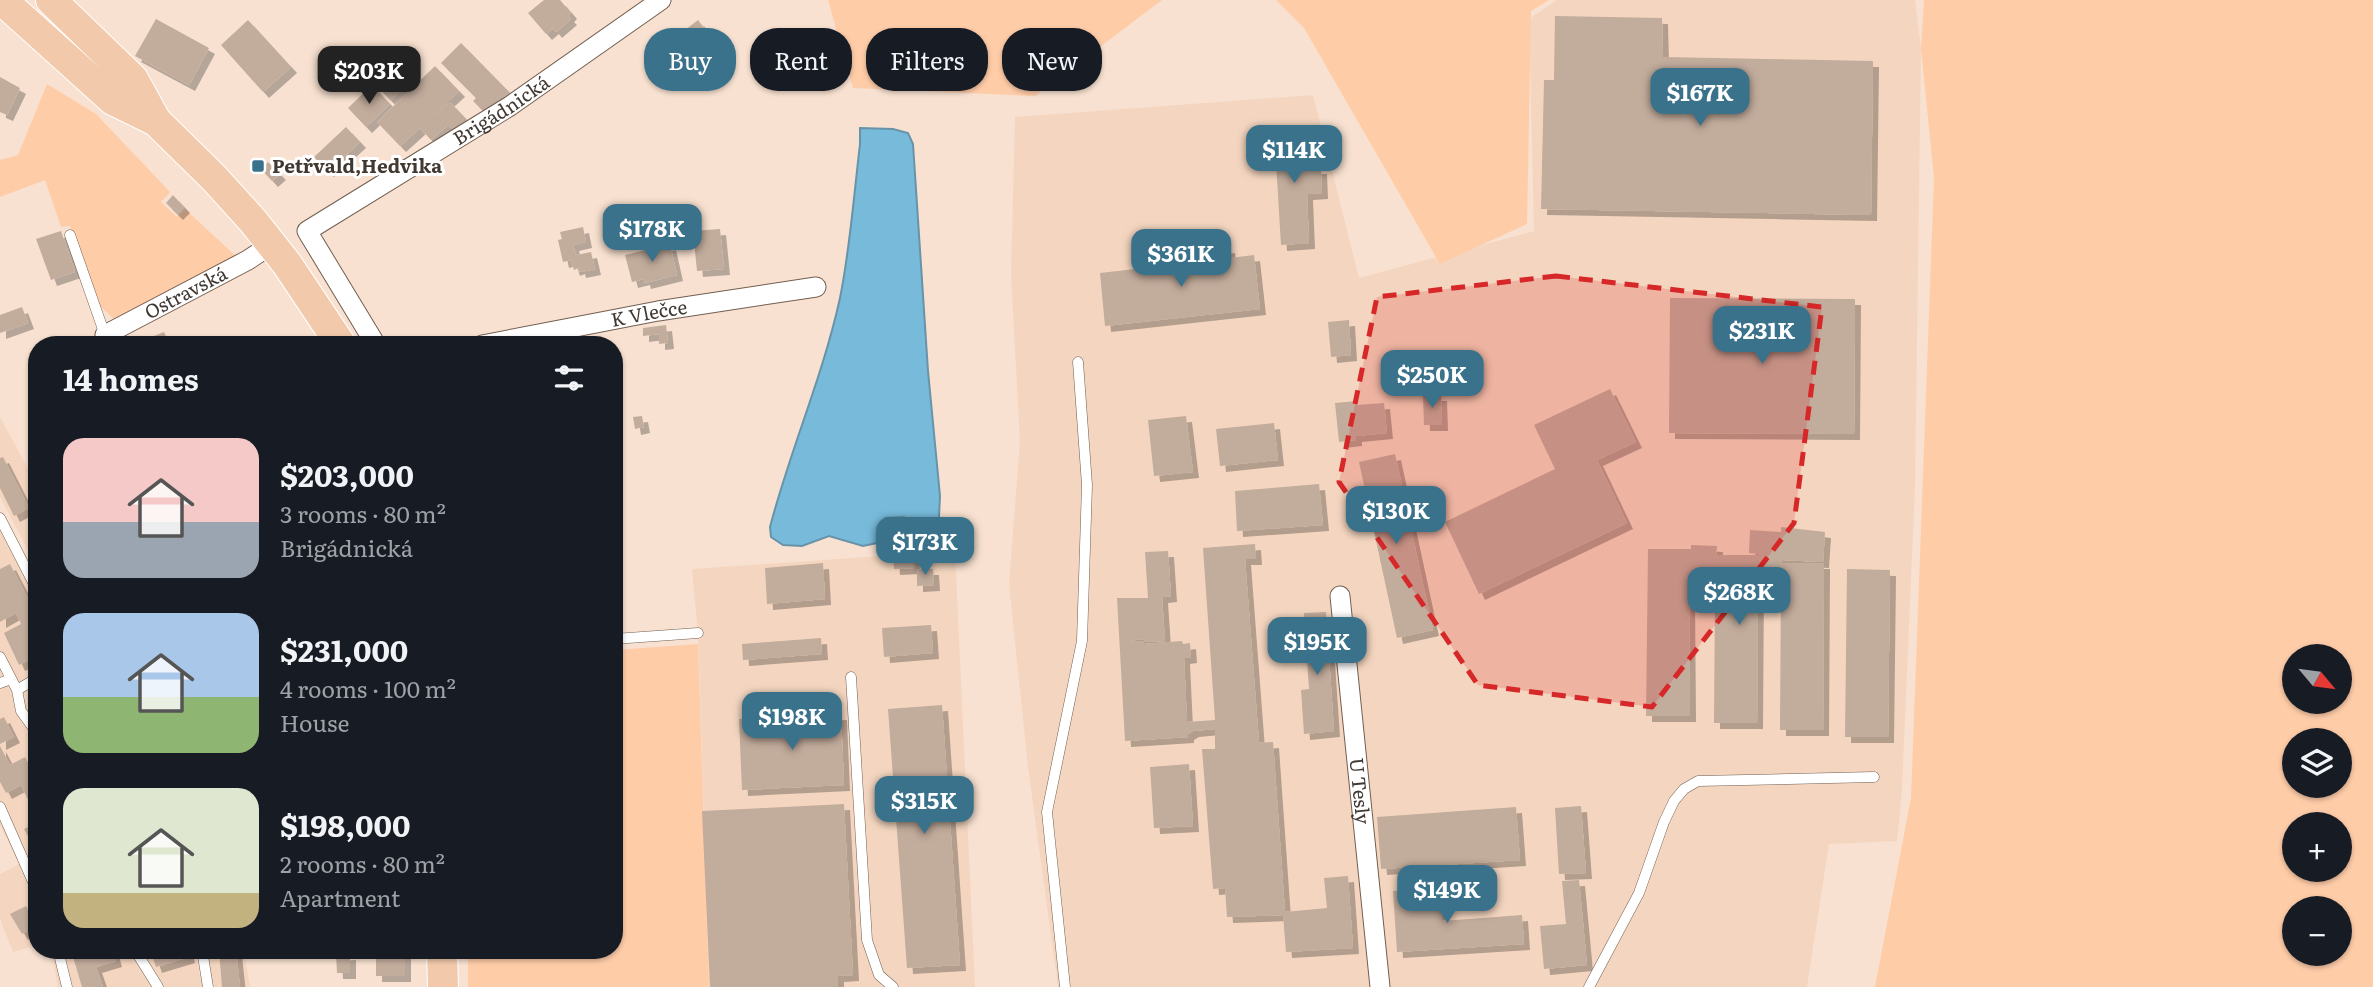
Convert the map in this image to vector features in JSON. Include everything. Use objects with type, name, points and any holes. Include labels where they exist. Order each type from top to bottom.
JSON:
[{"type":"main road","points":[[2,0],[113,100],[156,121]]},
{"type":"main road","points":[[51,0],[133,79],[156,121],[214,178],[272,244],[336,336]]},
{"type":"main road","points":[[442,959],[443,987]]},
{"type":"street","name":"Brigádnická","points":[[371,336],[307,230],[510,106],[661,0]]},
{"type":"street","name":"Ostravská","points":[[114,336],[272,244]]},
{"type":"street","name":"K Vlečce","points":[[529,336],[658,311],[816,287]]},
{"type":"street","name":"U Tesly","points":[[1340,596],[1380,987]]},
{"type":"lane","points":[[70,235],[106,336]]},
{"type":"lane","points":[[1065,987],[1047,812],[1082,641],[1087,485],[1078,362]]},
{"type":"lane","points":[[0,518],[28,572]]},
{"type":"lane","points":[[623,638],[698,633]]},
{"type":"lane","points":[[0,657],[17,690],[21,711],[28,721]]},
{"type":"lane","points":[[851,677],[867,940],[879,975],[893,987]]},
{"type":"lane","points":[[0,683],[11,679]]},
{"type":"lane","points":[[17,690],[28,683]]},
{"type":"lane","points":[[1589,987],[1639,893],[1664,822],[1674,801],[1684,789],[1698,781],[1874,777]]},
{"type":"lane","points":[[0,807],[28,871]]},
{"type":"lane","points":[[60,959],[67,987]]},
{"type":"lane","points":[[141,959],[158,987]]},
{"type":"lane","points":[[203,959],[208,987]]},
{"type":"highlighted area","points":[[1556,276],[1822,307],[1794,523],[1652,707],[1478,685],[1339,482],[1377,297]]},
{"type":"shaded area","points":[[828,0],[1162,0],[1102,45],[1102,28],[1002,28],[1002,91],[1042,91],[1035,96],[921,91],[988,91],[988,28],[866,28],[866,89],[853,88],[852,28],[836,28]]},
{"type":"shaded area","points":[[1276,0],[1549,0],[1531,11],[1527,224],[1440,264],[1304,28]]},
{"type":"shaded area","points":[[1557,0],[1915,0],[1921,49],[1915,487],[1902,789],[1897,841],[1829,844],[1807,987],[1058,987],[1028,767],[1009,584],[1020,441],[1011,275],[1015,117],[1313,95],[1359,278],[1534,231],[1529,19]]},
{"type":"shaded area","points":[[1924,0],[2373,0],[2373,987],[1875,987],[1911,798],[1934,178],[1921,49]]},
{"type":"shaded area","points":[[47,84],[96,114],[170,192],[161,202],[177,217],[185,209],[240,260],[117,322],[97,303],[70,226],[61,227],[45,180],[0,197],[0,160],[18,155]]},
{"type":"shaded area","points":[[0,417],[28,468],[28,550],[0,497]]},
{"type":"shaded area","points":[[0,529],[28,581],[28,948],[13,952],[0,919],[0,874],[19,864],[0,825]]},
{"type":"shaded area","points":[[955,551],[975,987],[709,987],[698,633],[692,569]]},
{"type":"shaded area","points":[[698,644],[709,987],[468,987],[468,959],[623,959],[623,649]]},
{"type":"shaded area","points":[[53,959],[196,959],[203,987],[58,987]]},
{"type":"shaded area","points":[[209,959],[245,959],[250,987],[214,987]]},
{"type":"water","points":[[860,128],[893,129],[908,133],[913,144],[928,371],[940,496],[939,517],[931,528],[911,535],[904,517],[885,518],[882,538],[877,543],[863,546],[829,536],[802,546],[783,545],[771,537],[770,527],[825,356],[840,298],[852,221]]},
{"type":"building","points":[[544,0],[560,0],[571,13],[568,16],[571,19],[556,32],[553,28],[546,34],[528,13]]},
{"type":"building","points":[[1555,16],[1662,18],[1663,57],[1873,61],[1871,215],[1541,209],[1544,80],[1554,80]]},
{"type":"building","points":[[156,19],[209,48],[189,85],[135,56]]},
{"type":"building","points":[[248,20],[291,67],[263,92],[221,45]]},
{"type":"building","points":[[698,20],[704,28],[688,28]]},
{"type":"building","points":[[461,43],[513,96],[486,114],[473,101],[476,98],[441,63]]},
{"type":"building","points":[[435,66],[459,91],[436,112],[437,114],[450,102],[467,120],[454,131],[448,125],[431,140],[420,128],[400,146],[377,122]]},
{"type":"building","points":[[398,70],[409,83],[390,100],[379,88]]},
{"type":"building","points":[[0,77],[20,88],[7,115],[0,112]]},
{"type":"building","points":[[372,85],[390,104],[366,127],[348,108]]},
{"type":"building","points":[[1303,126],[1306,168],[1321,168],[1322,193],[1307,194],[1309,243],[1281,245],[1274,128]]},
{"type":"building","points":[[346,127],[360,142],[328,171],[314,157]]},
{"type":"building","points":[[268,162],[280,174],[272,181],[261,169]]},
{"type":"building","points":[[173,195],[184,207],[177,214],[166,203]]},
{"type":"building","points":[[583,227],[586,242],[573,245],[576,255],[591,252],[595,269],[580,272],[579,268],[574,270],[571,260],[563,262],[558,240],[562,239],[560,232]]},
{"type":"building","points":[[720,229],[724,269],[697,271],[693,231]]},
{"type":"building","points":[[61,231],[75,272],[51,280],[36,239]]},
{"type":"building","points":[[670,244],[677,275],[645,283],[644,279],[632,282],[625,255]]},
{"type":"building","points":[[1229,247],[1230,258],[1254,255],[1260,309],[1105,326],[1100,273],[1197,262],[1196,251]]},
{"type":"building","points":[[1670,298],[1855,299],[1854,434],[1669,433]]},
{"type":"building","points":[[22,307],[28,323],[0,333],[0,315]]},
{"type":"building","points":[[1349,320],[1351,355],[1331,357],[1328,322]]},
{"type":"building","points":[[666,325],[668,343],[659,344],[659,334],[643,336],[643,328]]},
{"type":"building","points":[[1610,389],[1636,442],[1597,460],[1627,523],[1479,594],[1445,522],[1555,469],[1534,425]]},
{"type":"building","points":[[1423,395],[1441,395],[1442,425],[1424,425]]},
{"type":"building","points":[[1357,401],[1357,405],[1384,403],[1387,433],[1356,436],[1356,440],[1339,442],[1335,403]]},
{"type":"building","points":[[642,416],[644,427],[635,429],[633,417]]},
{"type":"building","points":[[1186,416],[1193,472],[1154,476],[1148,420]]},
{"type":"building","points":[[1274,423],[1278,460],[1220,466],[1216,429]]},
{"type":"building","points":[[1395,454],[1433,630],[1397,638],[1359,462]]},
{"type":"building","points":[[3,457],[28,506],[14,516],[0,488],[0,458]]},
{"type":"building","points":[[1319,484],[1323,525],[1237,531],[1235,491]]},
{"type":"building","points":[[891,524],[904,524],[907,549],[913,548],[914,568],[894,569]]},
{"type":"building","points":[[1781,527],[1825,532],[1823,562],[1782,560],[1781,563],[1824,563],[1823,730],[1780,730],[1781,574],[1758,573],[1757,723],[1714,723],[1715,592],[1689,591],[1690,716],[1646,716],[1648,549],[1691,549],[1691,545],[1717,546],[1716,555],[1759,555],[1749,553],[1750,530],[1781,532]]},
{"type":"building","points":[[1255,544],[1256,559],[1245,559],[1259,743],[1273,742],[1285,912],[1327,908],[1324,878],[1348,876],[1353,948],[1286,952],[1283,915],[1227,917],[1225,888],[1213,889],[1202,749],[1215,749],[1215,729],[1193,731],[1188,737],[1125,741],[1117,598],[1148,598],[1145,552],[1168,551],[1171,596],[1162,597],[1165,641],[1144,642],[1190,643],[1191,657],[1184,658],[1187,722],[1215,720],[1203,548]]},
{"type":"building","points":[[823,563],[825,599],[767,604],[765,568]]},
{"type":"building","points":[[10,564],[28,599],[28,660],[19,665],[4,633],[21,624],[16,613],[0,622],[0,569]]},
{"type":"building","points":[[917,569],[933,569],[934,585],[917,586]]},
{"type":"building","points":[[1847,569],[1890,570],[1888,737],[1845,737]]},
{"type":"building","points":[[1326,612],[1334,731],[1304,734],[1301,690],[1309,689],[1304,613]]},
{"type":"building","points":[[931,625],[933,653],[884,657],[882,628]]},
{"type":"building","points":[[821,638],[822,654],[743,660],[742,644]]},
{"type":"building","points":[[942,705],[960,965],[907,968],[888,709]]},
{"type":"building","points":[[841,714],[844,785],[742,790],[739,719]]},
{"type":"building","points":[[4,717],[14,737],[0,744],[0,719]]},
{"type":"building","points":[[0,746],[10,765],[25,757],[28,763],[28,800],[21,785],[6,793],[0,782]]},
{"type":"building","points":[[1189,764],[1193,826],[1154,828],[1150,767]]},
{"type":"building","points":[[844,804],[853,975],[838,976],[838,987],[710,987],[702,811]]},
{"type":"building","points":[[1581,806],[1586,873],[1559,874],[1555,808]]},
{"type":"building","points":[[1516,807],[1520,860],[1381,869],[1377,817]]},
{"type":"building","points":[[1579,880],[1587,965],[1544,969],[1540,926],[1566,924],[1562,881]]},
{"type":"building","points":[[1440,887],[1442,921],[1522,915],[1524,944],[1397,952],[1393,891]]},
{"type":"building","points":[[26,906],[28,931],[22,934],[10,914]]},
{"type":"building","points":[[74,959],[115,959],[96,967],[103,987],[82,987]]},
{"type":"building","points":[[153,959],[182,959],[156,967]]},
{"type":"building","points":[[220,959],[237,959],[240,987],[222,987]]},
{"type":"building","points":[[336,959],[350,959],[350,973],[337,973]]},
{"type":"building","points":[[376,959],[405,959],[405,976],[376,976]]},
{"type":"place","name":"Petřvald,Hedvika","points":[[258,166]]}]
